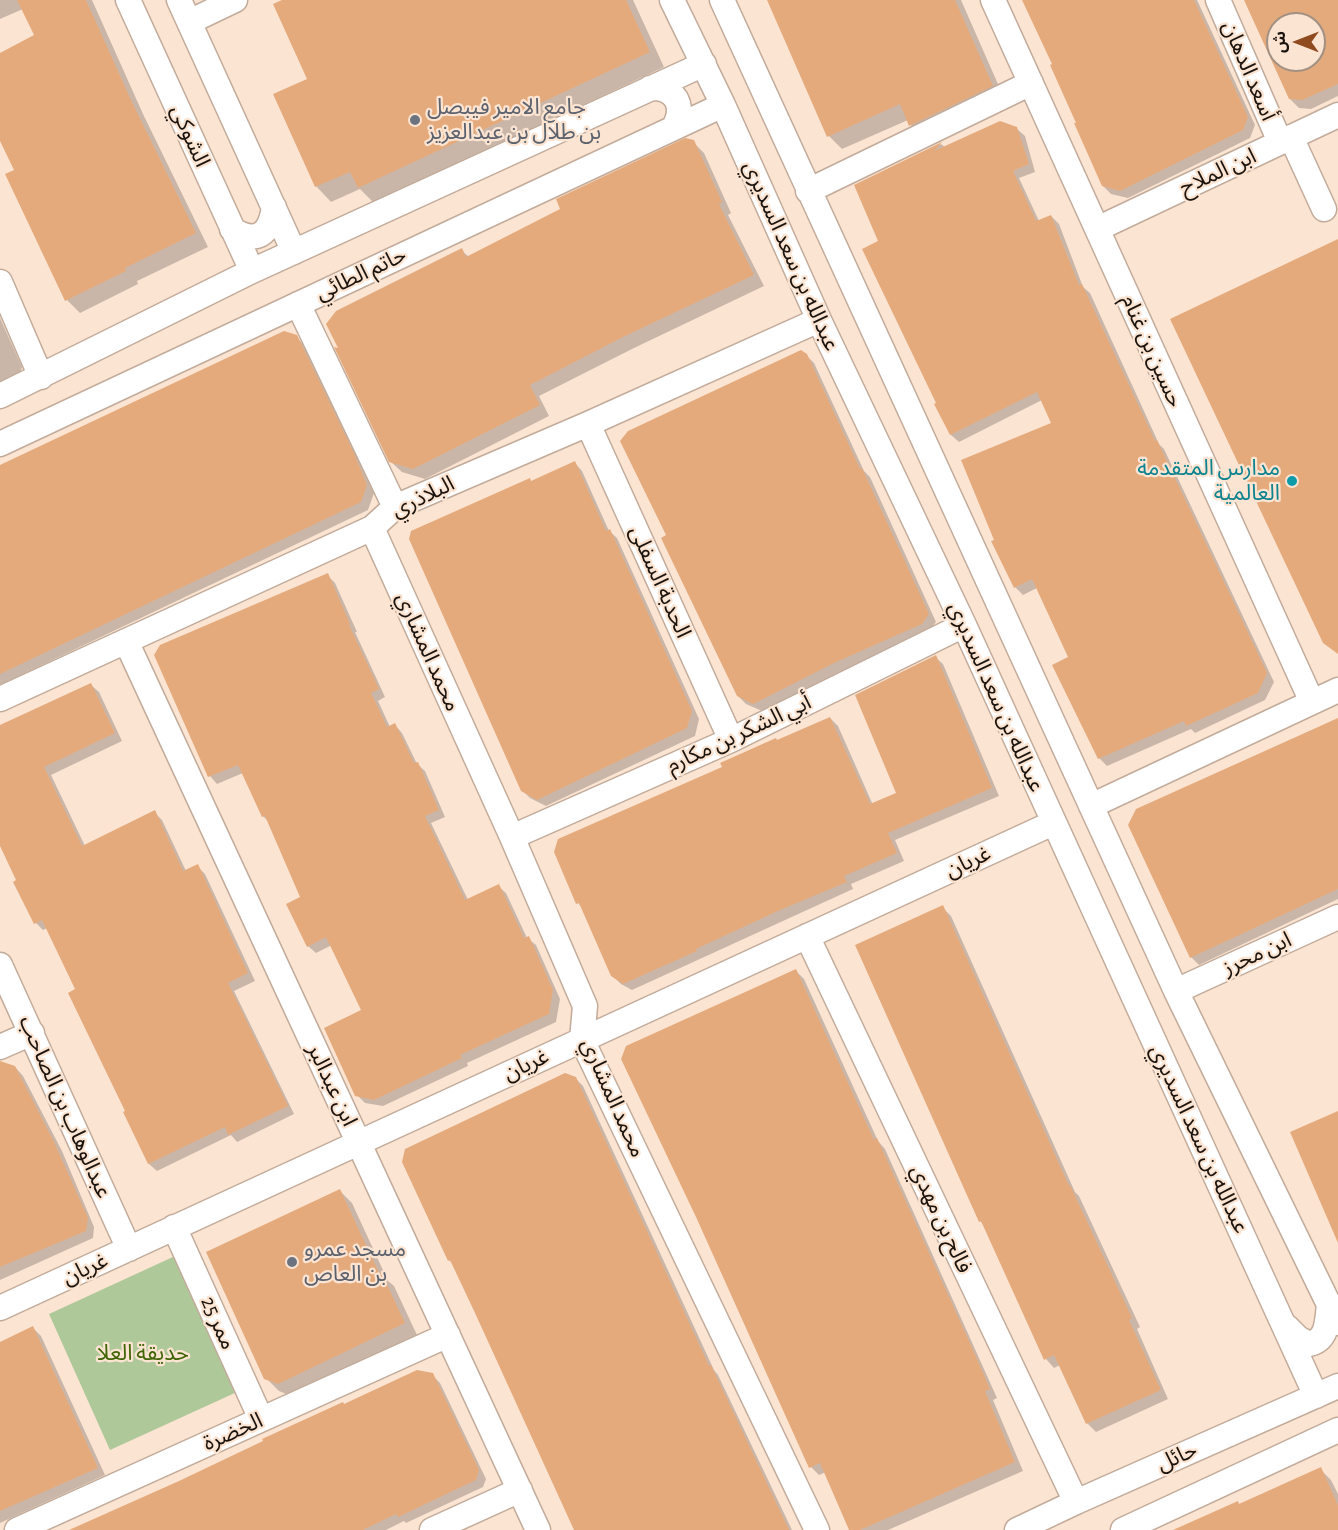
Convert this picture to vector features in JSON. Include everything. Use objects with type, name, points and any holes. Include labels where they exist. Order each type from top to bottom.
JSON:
[{"type":"street","name":"الشوكي","points":[[128,0],[252,271]]},
{"type":"street","name":"الشوكي","points":[[179,0],[294,252]]},
{"type":"street","points":[[189,22],[236,0]]},
{"type":"street","name":"عبدالله بن سعد السديري","points":[[672,0],[723,105],[819,320],[964,625],[1316,1396]]},
{"type":"street","name":"عبدالله بن سعد السديري","points":[[722,0],[1176,991],[1333,1314]]},
{"type":"street","name":"حسين بن غنام","points":[[993,0],[1312,702]]},
{"type":"street","name":"أسعد الدهان","points":[[1218,0],[1286,140],[1324,209]]},
{"type":"street","points":[[0,396],[252,271],[704,64]]},
{"type":"street","points":[[808,190],[1031,83]]},
{"type":"street","points":[[650,88],[665,90],[672,94],[680,108],[680,117],[674,127]]},
{"type":"street","name":"حاتم الطائي","points":[[0,444],[723,105]]},
{"type":"street","name":"ابن الملاح","points":[[1097,229],[1338,115]]},
{"type":"street","points":[[232,229],[242,235],[258,236],[270,226],[274,207]]},
{"type":"street","points":[[0,282],[41,377]]},
{"type":"street","points":[[298,304],[395,507]]},
{"type":"street","name":"البلاذري","points":[[0,699],[372,528],[395,507],[588,424],[819,320]]},
{"type":"street","name":"الحدبة السفلى","points":[[588,424],[731,740]]},
{"type":"street","name":"محمد المشاري","points":[[372,528],[512,837],[585,1006],[582,1040],[817,1530]]},
{"type":"street","name":"أبي الشكر بن مكارم","points":[[512,837],[731,740],[964,625]]},
{"type":"street","name":"ابن عبدالبر","points":[[126,641],[538,1530]]},
{"type":"street","points":[[1091,806],[1338,690]]},
{"type":"street","name":"غريان","points":[[0,1308],[1053,822]]},
{"type":"street","name":"ابن محرز","points":[[1176,991],[1338,917]]},
{"type":"street","name":"فالح بن مهدي","points":[[807,936],[1076,1502]]},
{"type":"street","name":"عبدالوهاب بن الصاحب","points":[[0,965],[129,1249]]},
{"type":"street","points":[[0,1047],[32,1033]]},
{"type":"street","name":"ممر 25","points":[[174,1227],[261,1419]]},
{"type":"street","points":[[1284,1323],[1298,1338],[1309,1344],[1315,1343],[1324,1335],[1333,1314]]},
{"type":"street","name":"الخضرة","points":[[17,1530],[448,1335]]},
{"type":"street","name":"حائل","points":[[1017,1530],[1338,1386]]},
{"type":"street","name":"حائل","points":[[1123,1530],[1335,1438]]},
{"type":"street","points":[[432,1530],[520,1490]]},
{"type":"green space","name":"حديقة العلا","points":[[175,1256],[237,1392],[110,1450],[49,1314]]},
{"type":"building","points":[[17,0],[86,0],[131,100],[196,233],[65,301],[5,174],[14,170],[0,141],[0,53],[34,35]]},
{"type":"building","name":"جامع الامير فيبصل بن طلال بن عبدالعزيز","points":[[282,0],[626,0],[650,52],[358,188],[350,172],[315,187],[273,94],[307,79],[273,4]]},
{"type":"building","points":[[767,0],[955,0],[993,86],[909,126],[900,104],[827,137]]},
{"type":"building","points":[[1022,0],[1194,0],[1248,117],[1243,130],[1120,191],[1102,186],[1050,65],[1052,64]]},
{"type":"building","points":[[1244,0],[1338,0],[1338,84],[1302,100],[1289,99],[1277,72],[1326,72],[1326,12],[1266,12],[1266,48]]},
{"type":"building","points":[[1000,121],[1017,127],[1029,164],[1013,171],[1036,221],[1051,215],[1079,285],[1082,284],[1267,673],[1258,693],[1186,726],[1184,721],[1098,759],[1052,665],[1068,657],[1032,579],[1014,588],[991,541],[994,540],[961,460],[1051,423],[1037,392],[950,435],[862,249],[878,241],[854,185],[942,142],[934,151]]},
{"type":"building","points":[[685,138],[694,140],[722,202],[719,204],[754,275],[623,337],[530,385],[540,405],[413,469],[389,462],[334,347],[338,348],[326,324],[336,311],[462,248],[466,257],[560,209],[556,199]]},
{"type":"building","name":"مدارس المتقدمة العالمية","points":[[1338,239],[1338,654],[1323,643],[1170,319]]},
{"type":"building","points":[[284,331],[297,335],[353,451],[367,485],[361,502],[0,674],[0,465]]},
{"type":"building","points":[[801,350],[807,354],[929,614],[922,624],[834,663],[753,704],[737,696],[661,538],[666,535],[620,441],[628,431]]},
{"type":"building","points":[[575,461],[606,531],[610,529],[692,711],[687,728],[537,800],[521,791],[409,539],[411,531],[530,478],[531,481]]},
{"type":"building","points":[[328,573],[379,689],[371,693],[387,727],[395,723],[414,763],[418,762],[439,810],[425,816],[465,900],[499,884],[524,938],[529,936],[553,990],[549,1014],[460,1055],[462,1058],[374,1100],[355,1096],[324,1028],[361,1010],[326,937],[307,947],[286,904],[300,897],[265,816],[262,817],[238,765],[208,777],[154,655],[160,645]]},
{"type":"building","points":[[936,655],[992,788],[888,833],[897,853],[844,876],[847,882],[780,910],[623,984],[611,976],[554,852],[558,839],[722,767],[720,763],[830,717],[870,804],[896,793],[855,695]]},
{"type":"building","points":[[91,683],[115,733],[44,767],[82,846],[155,810],[183,871],[198,864],[248,973],[228,983],[288,1106],[228,1135],[225,1127],[148,1164],[68,993],[75,989],[42,920],[34,924],[13,882],[16,880],[0,846],[0,725]]},
{"type":"building","points":[[1338,718],[1338,889],[1190,958],[1128,825],[1136,809]]},
{"type":"building","points":[[943,905],[1069,1186],[1132,1318],[1129,1320],[1161,1390],[1086,1424],[1054,1355],[1044,1360],[981,1221],[979,1222],[855,945]]},
{"type":"building","points":[[796,969],[874,1140],[877,1138],[973,1350],[990,1389],[985,1391],[1015,1462],[860,1530],[849,1530],[820,1463],[809,1468],[696,1217],[621,1059],[626,1046]]},
{"type":"building","points":[[0,1061],[15,1066],[54,1142],[88,1218],[86,1231],[0,1267]]},
{"type":"building","points":[[565,1073],[576,1077],[709,1366],[711,1365],[789,1530],[574,1530],[475,1313],[402,1162],[405,1149]]},
{"type":"building","points":[[1338,1111],[1338,1243],[1290,1132]]},
{"type":"building","name":"مسجد عمرو بن العاص","points":[[340,1189],[405,1323],[278,1384],[264,1379],[206,1252]]},
{"type":"building","points":[[33,1326],[98,1468],[0,1511],[0,1342]]},
{"type":"building","points":[[417,1370],[433,1373],[479,1470],[476,1480],[398,1517],[396,1514],[363,1530],[69,1530],[179,1481],[263,1441],[262,1439]]},
{"type":"building","points":[[1321,1467],[1338,1505],[1338,1530],[1173,1530],[1238,1501],[1239,1504]]},
{"type":"place","name":"جامع الامير فيبصل بن طلال بن عبدالعزيز","points":[[415,120]]},
{"type":"place","name":"مدارس المتقدمة العالمية","points":[[1292,481]]},
{"type":"place","name":"مسجد عمرو بن العاص","points":[[292,1262]]}]
